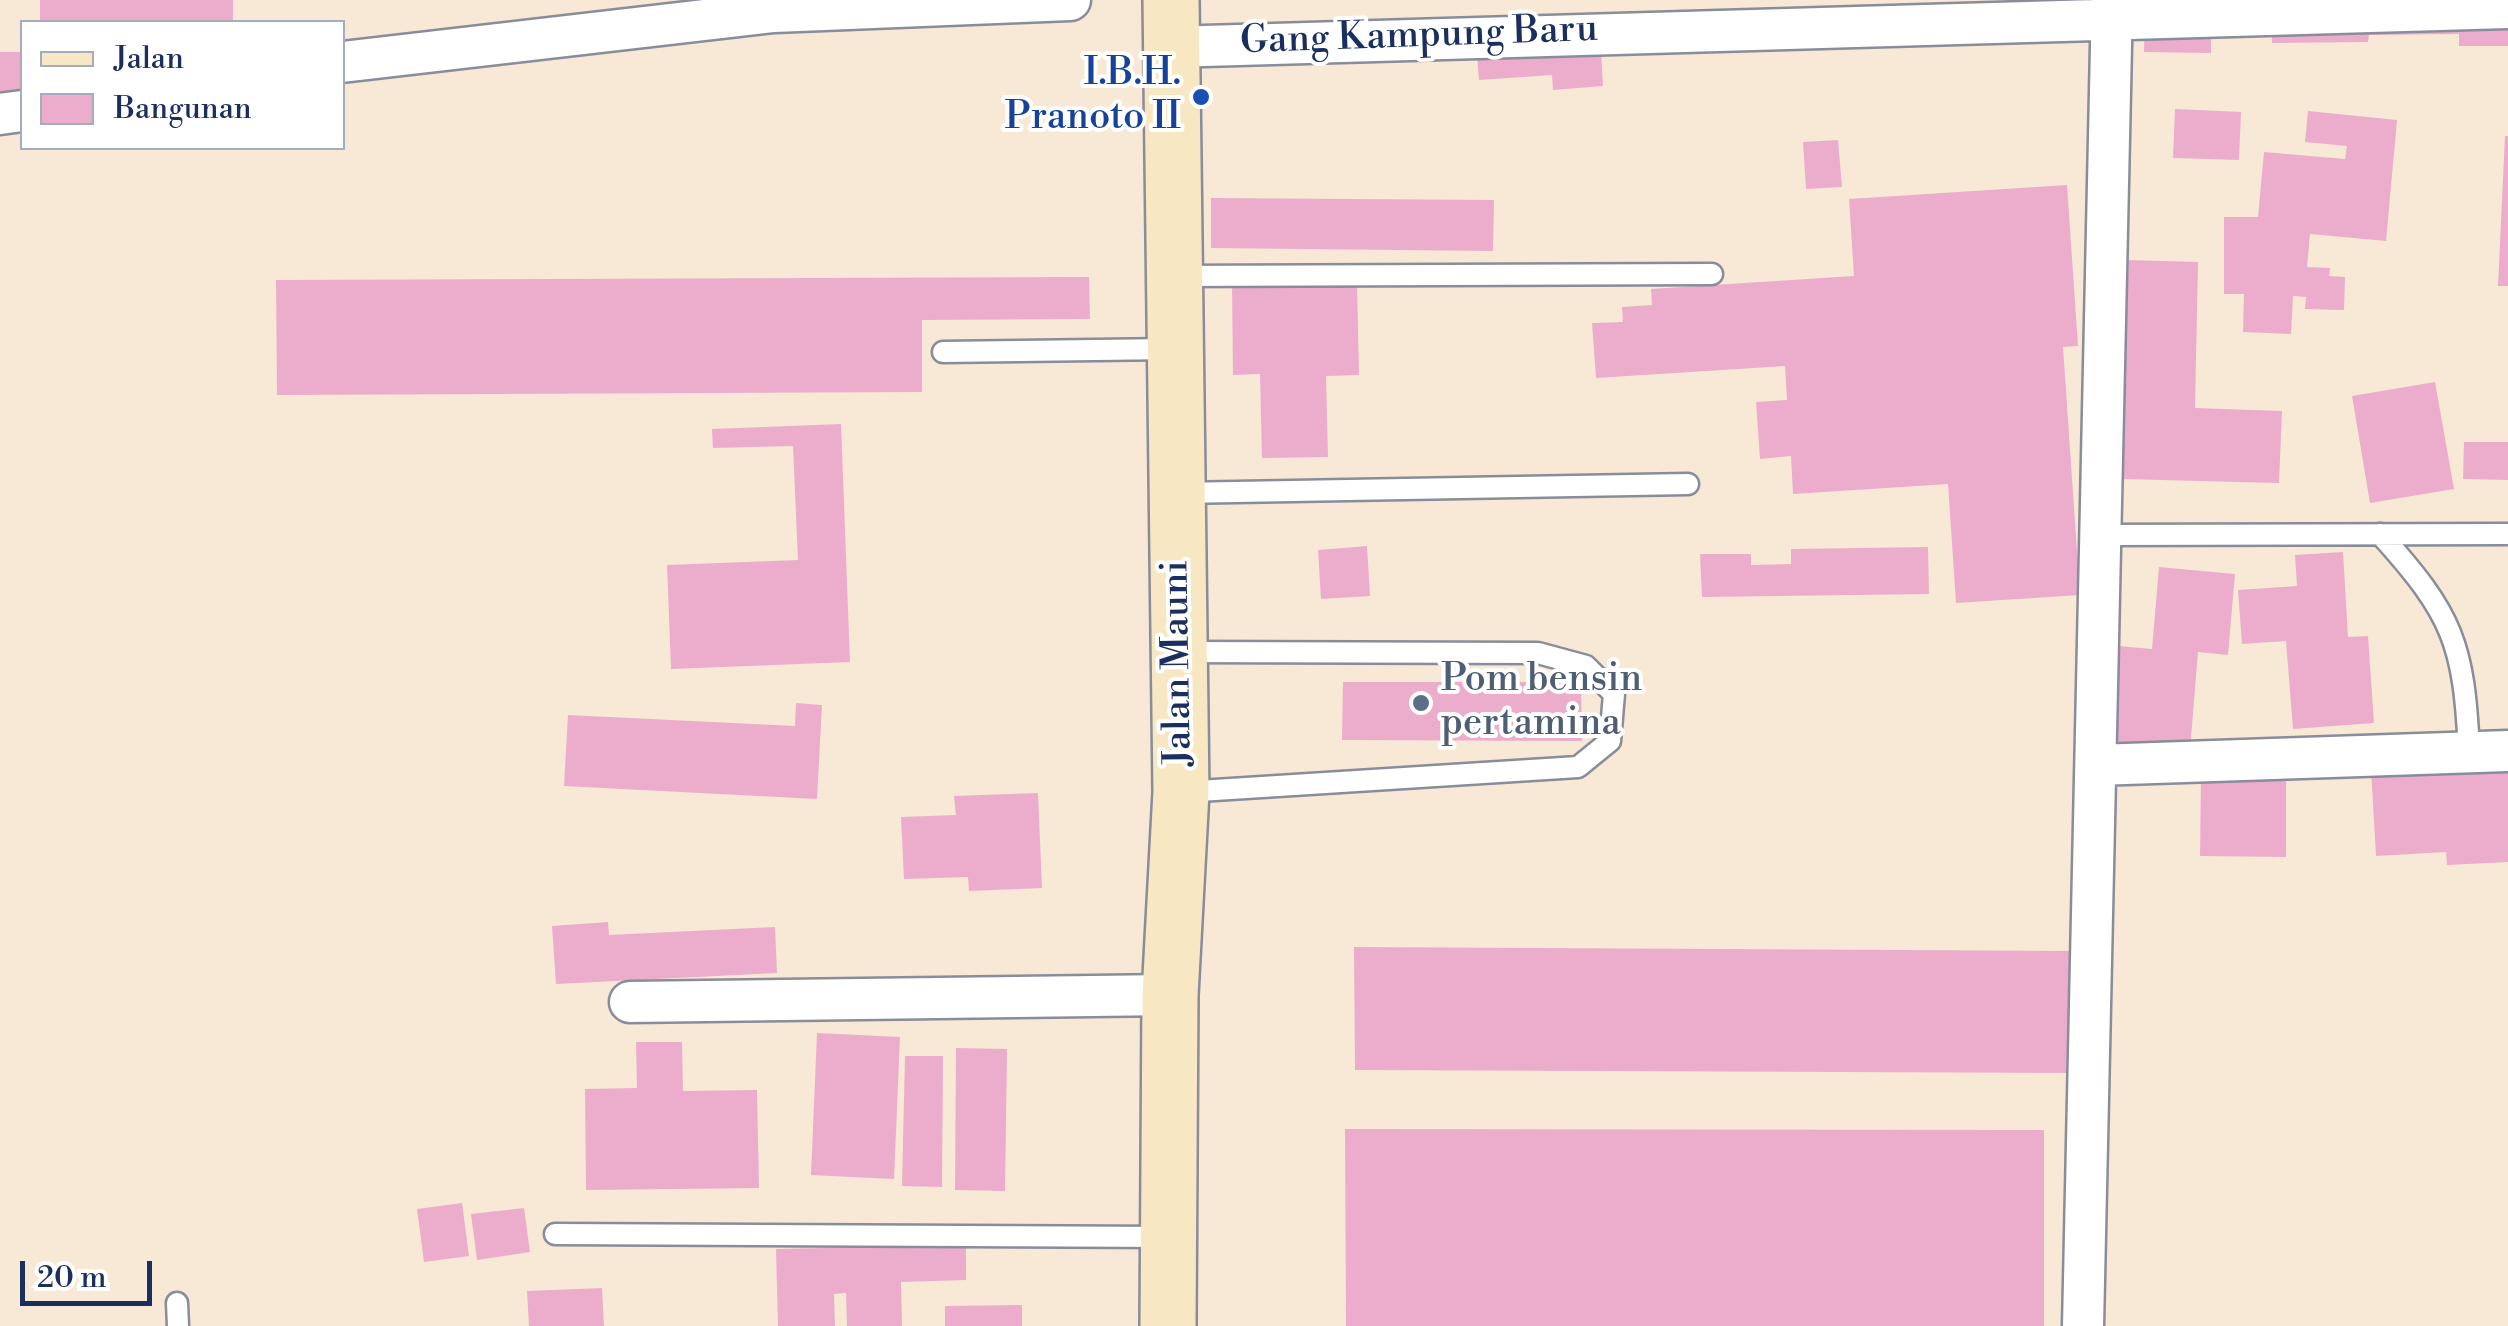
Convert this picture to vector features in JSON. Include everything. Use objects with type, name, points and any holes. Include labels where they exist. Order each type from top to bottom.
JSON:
[{"type":"main road","name":"Jalan Mauni","points":[[1168,1326],[1170,995],[1181,792],[1170,24]]},
{"type":"street","points":[[345,62],[774,12],[1070,0]]},
{"type":"street","points":[[2083,1326],[2112,8]]},
{"type":"street","name":"Gang Kampung Baru","points":[[1170,24],[2112,8],[2508,8]]},
{"type":"street","points":[[2096,765],[2489,752]]},
{"type":"street","points":[[630,1002],[1170,995]]},
{"type":"lane","points":[[1173,276],[1712,274]]},
{"type":"lane","points":[[943,352],[1174,349]]},
{"type":"lane","points":[[1177,493],[1688,484]]},
{"type":"lane","points":[[2380,534],[2428,588],[2454,636],[2466,696],[2489,752]]},
{"type":"lane","points":[[2101,535],[2508,534]]},
{"type":"lane","points":[[1180,652],[1538,652],[1586,666],[1614,694],[1610,741],[1578,768],[1181,792]]},
{"type":"lane","points":[[554,1234],[1168,1238]]},
{"type":"lane","points":[[177,1303],[178,1326]]},
{"type":"building","points":[[40,0],[233,0],[233,20],[40,20]]},
{"type":"building","points":[[2508,13],[2508,46],[2459,46],[2459,34],[2369,35],[2368,42],[2272,43],[2271,17]]},
{"type":"building","points":[[2145,17],[2211,18],[2211,53],[2144,52]]},
{"type":"building","points":[[1600,34],[1603,86],[1553,90],[1552,75],[1479,80],[1476,42]]},
{"type":"building","points":[[0,52],[20,52],[20,92],[0,92]]},
{"type":"building","points":[[2175,109],[2241,112],[2239,160],[2173,158]]},
{"type":"building","points":[[2308,111],[2397,120],[2386,241],[2310,234],[2307,267],[2330,268],[2329,276],[2345,277],[2344,310],[2305,309],[2306,297],[2293,296],[2291,334],[2243,332],[2244,294],[2224,294],[2224,217],[2258,217],[2264,152],[2345,159],[2347,146],[2305,142]]},
{"type":"building","points":[[2505,136],[2508,286],[2498,286]]},
{"type":"building","points":[[1838,140],[1842,187],[1806,189],[1803,142]]},
{"type":"building","points":[[2067,185],[2078,346],[2063,347],[2080,595],[1956,603],[1948,484],[1793,494],[1791,456],[1760,459],[1756,402],[1787,400],[1785,366],[1596,378],[1592,323],[1623,322],[1622,307],[1652,305],[1651,289],[1854,276],[1849,199]]},
{"type":"building","points":[[1211,198],[1494,200],[1493,251],[1211,248]]},
{"type":"building","points":[[2127,260],[2198,262],[2195,408],[2282,411],[2279,483],[2122,479]]},
{"type":"building","points":[[1089,277],[1090,319],[922,320],[922,392],[277,395],[276,280]]},
{"type":"building","points":[[1357,283],[1359,375],[1326,376],[1328,457],[1262,458],[1260,374],[1233,375],[1232,286]]},
{"type":"building","points":[[2435,382],[2454,489],[2370,503],[2352,396]]},
{"type":"building","points":[[841,424],[850,662],[671,669],[667,565],[798,560],[793,446],[713,448],[712,429]]},
{"type":"building","points":[[2464,442],[2508,442],[2508,480],[2463,479]]},
{"type":"building","points":[[1367,546],[1370,596],[1321,599],[1318,550]]},
{"type":"building","points":[[1928,547],[1929,594],[1702,597],[1700,554],[1751,554],[1751,565],[1791,564],[1791,549]]},
{"type":"building","points":[[2343,552],[2348,637],[2368,636],[2374,723],[2293,729],[2286,641],[2242,644],[2238,590],[2297,586],[2295,555]]},
{"type":"building","points":[[2159,567],[2235,574],[2228,655],[2198,652],[2190,750],[2111,743],[2118,646],[2152,649]]},
{"type":"building","points":[[1343,682],[1581,682],[1582,741],[1342,740]]},
{"type":"building","points":[[796,703],[822,705],[817,799],[564,786],[568,715],[795,726]]},
{"type":"building","points":[[2508,762],[2508,862],[2447,865],[2446,852],[2376,856],[2371,769]]},
{"type":"building","points":[[2201,780],[2286,781],[2286,857],[2200,856]]},
{"type":"building","points":[[1038,793],[1042,888],[969,891],[968,877],[904,879],[901,817],[956,815],[954,796]]},
{"type":"building","points":[[608,922],[609,935],[775,927],[777,973],[556,984],[552,926]]},
{"type":"building","points":[[1354,947],[2078,951],[2078,1073],[1355,1070]]},
{"type":"building","points":[[817,1033],[900,1037],[894,1179],[811,1175]]},
{"type":"building","points":[[636,1042],[682,1042],[683,1091],[757,1090],[759,1188],[586,1190],[585,1089],[637,1088]]},
{"type":"building","points":[[956,1048],[1007,1049],[1005,1191],[955,1190]]},
{"type":"building","points":[[905,1056],[943,1056],[942,1187],[902,1186]]},
{"type":"building","points":[[1345,1129],[2044,1130],[2044,1326],[1346,1326]]},
{"type":"building","points":[[462,1203],[469,1256],[424,1262],[417,1209]]},
{"type":"building","points":[[524,1208],[530,1252],[477,1260],[471,1214]]},
{"type":"building","points":[[966,1245],[966,1280],[901,1282],[902,1326],[847,1326],[846,1293],[834,1294],[835,1326],[778,1326],[776,1249]]},
{"type":"building","points":[[602,1288],[604,1326],[529,1326],[527,1291]]},
{"type":"building","points":[[1022,1305],[1022,1326],[945,1326],[945,1306]]},
{"type":"place","name":"I.B.H. Pranoto II","points":[[1201,97]]},
{"type":"place","name":"Pom bensin pertamina","points":[[1421,703]]}]
